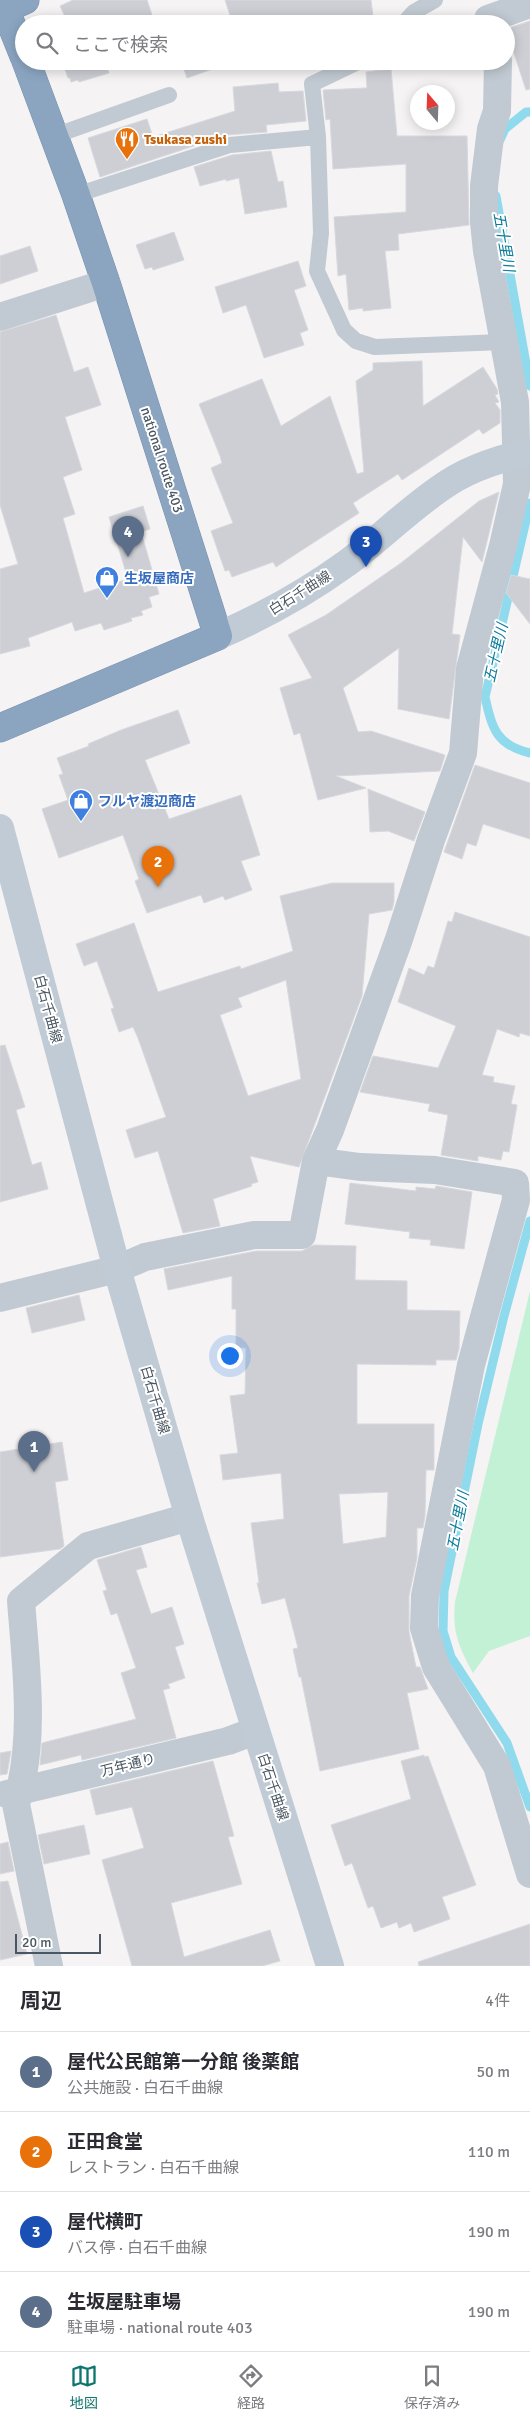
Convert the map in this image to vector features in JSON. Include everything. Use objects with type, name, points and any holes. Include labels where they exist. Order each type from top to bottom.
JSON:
[{"type":"highway","points":[[8,5],[15,27]]},
{"type":"highway","name":"national route 403","points":[[29,70],[76,195],[106,283],[218,636]]},
{"type":"highway","points":[[0,728],[218,636]]},
{"type":"main road","name":"白石千曲線","points":[[218,636],[257,619],[331,573],[449,482],[483,466],[523,454]]},
{"type":"main road","name":"白石千曲線","points":[[0,828],[117,1269],[189,1517],[330,1966]]},
{"type":"street","points":[[487,14],[530,4]]},
{"type":"street","points":[[0,1298],[117,1269],[144,1257],[254,1235],[302,1235],[316,1161],[330,1130],[399,939],[431,840],[463,753],[470,669],[503,546],[523,454],[484,222],[484,186],[490,129],[497,111],[498,70]]},
{"type":"street","points":[[0,317],[106,283]]},
{"type":"street","points":[[316,1161],[360,1167],[435,1170],[515,1183],[516,1200],[471,1365],[463,1404],[425,1596],[424,1628],[436,1667],[497,1766],[530,1874]]},
{"type":"street","points":[[49,1966],[16,1804],[10,1793],[24,1780],[28,1697],[21,1600],[88,1546],[189,1517]]},
{"type":"street","name":"万年通り","points":[[10,1793],[228,1741],[255,1731]]},
{"type":"lane","points":[[411,15],[435,0]]},
{"type":"lane","points":[[341,70],[312,84],[318,137],[322,234],[317,271],[344,330],[356,341],[375,348],[503,342]]},
{"type":"lane","points":[[54,136],[169,95]]},
{"type":"lane","points":[[76,195],[230,145],[318,137]]},
{"type":"green space","points":[[530,1291],[530,1636],[489,1651],[473,1673],[458,1639],[454,1613],[455,1602]]},
{"type":"building","points":[[73,0],[147,0],[152,15],[64,15],[60,6]]},
{"type":"building","points":[[225,0],[371,0],[373,15],[230,15]]},
{"type":"building","points":[[530,21],[530,89],[526,90],[515,56],[515,26]]},
{"type":"building","points":[[65,70],[108,70],[109,73],[79,82],[78,80],[71,82],[70,78],[68,78]]},
{"type":"building","points":[[184,70],[210,70],[187,78]]},
{"type":"building","points":[[391,70],[397,136],[467,136],[469,225],[398,234],[399,250],[385,251],[391,308],[363,311],[363,308],[349,310],[346,274],[338,276],[334,217],[406,212],[406,164],[333,169],[330,119],[326,120],[323,90],[367,88],[366,72]]},
{"type":"building","points":[[278,83],[279,92],[303,91],[306,121],[266,125],[267,132],[227,135],[100,177],[88,138],[147,119],[153,137],[235,111],[233,87]]},
{"type":"building","points":[[271,151],[278,182],[283,181],[287,207],[245,214],[239,178],[226,181],[226,179],[200,186],[194,167],[232,155]]},
{"type":"building","points":[[174,232],[184,260],[153,270],[152,267],[145,269],[136,245]]},
{"type":"building","points":[[30,246],[38,271],[0,284],[0,256]]},
{"type":"building","points":[[298,261],[306,286],[294,290],[308,330],[300,333],[304,345],[264,358],[246,305],[223,313],[215,287]]},
{"type":"building","points":[[56,315],[74,372],[88,367],[101,405],[65,417],[82,470],[63,477],[75,514],[63,518],[84,593],[128,579],[109,517],[143,506],[150,529],[141,532],[159,594],[149,597],[152,607],[141,611],[143,615],[131,618],[132,621],[104,630],[101,623],[75,631],[72,622],[28,638],[30,646],[0,654],[0,569],[18,564],[0,505],[0,332]]},
{"type":"building","points":[[422,361],[423,406],[483,367],[497,389],[498,394],[495,395],[499,402],[495,403],[500,410],[500,423],[483,434],[479,429],[402,480],[398,474],[353,503],[359,513],[276,567],[273,562],[232,577],[229,570],[225,571],[211,531],[233,523],[211,468],[222,463],[199,404],[262,379],[281,426],[330,396],[357,474],[364,472],[356,381],[373,370],[373,363]]},
{"type":"building","points":[[499,492],[482,562],[463,537],[452,634],[460,635],[449,719],[398,709],[399,648],[343,688],[358,732],[371,731],[445,755],[440,771],[336,776],[366,788],[318,800],[300,733],[294,735],[280,688],[312,678],[288,635],[326,615],[401,563],[479,501]]},
{"type":"building","points":[[511,575],[530,579],[530,624],[506,593]]},
{"type":"building","points":[[178,710],[190,743],[145,760],[169,819],[241,795],[260,855],[241,861],[252,890],[225,900],[223,896],[204,903],[201,895],[147,913],[135,881],[139,879],[123,835],[59,858],[42,809],[68,800],[59,775],[63,774],[57,758],[89,746],[88,744],[121,730]]},
{"type":"building","points":[[475,765],[530,783],[530,839],[483,824],[476,846],[467,843],[462,859],[444,852]]},
{"type":"building","points":[[368,789],[425,812],[414,841],[388,831],[370,832]]},
{"type":"building","points":[[332,883],[394,883],[392,910],[369,914],[362,996],[299,1167],[250,1156],[258,1182],[251,1184],[252,1186],[213,1199],[220,1226],[183,1233],[158,1151],[135,1158],[126,1130],[166,1117],[138,1038],[133,1027],[119,1032],[111,1009],[114,1008],[97,961],[84,966],[76,944],[134,923],[158,992],[240,966],[241,969],[293,951],[280,896]],"holes":[[[286,980],[301,1079],[248,1096],[220,1015],[242,1007],[238,998]]]},
{"type":"building","points":[[455,912],[530,937],[530,1036],[520,1033],[519,1037],[497,1029],[482,1075],[494,1077],[493,1082],[515,1086],[511,1104],[517,1105],[509,1152],[503,1151],[501,1160],[478,1156],[478,1161],[441,1155],[448,1115],[428,1111],[430,1104],[360,1092],[373,1056],[438,1068],[456,1026],[398,1002],[409,968],[424,975],[428,966],[434,968],[448,921],[452,922]]},
{"type":"building","points":[[5,1045],[25,1107],[16,1110],[32,1165],[41,1162],[48,1189],[0,1202],[0,1046]]},
{"type":"building","points":[[350,1183],[416,1191],[416,1187],[435,1189],[436,1186],[472,1192],[464,1249],[430,1245],[431,1240],[409,1238],[410,1232],[345,1224]]},
{"type":"building","points":[[314,1245],[356,1246],[355,1280],[407,1281],[407,1310],[460,1311],[459,1349],[456,1360],[436,1360],[436,1365],[357,1364],[357,1424],[434,1424],[434,1470],[426,1470],[425,1516],[423,1528],[417,1528],[417,1558],[409,1596],[409,1632],[416,1667],[420,1667],[428,1689],[407,1693],[419,1749],[320,1771],[301,1677],[299,1677],[293,1649],[298,1648],[285,1598],[262,1604],[257,1583],[259,1583],[251,1523],[284,1519],[281,1473],[223,1480],[220,1455],[238,1453],[230,1396],[245,1394],[246,1348],[236,1347],[236,1309],[232,1309],[232,1276],[168,1290],[164,1269],[256,1251],[302,1251]],"holes":[[[388,1492],[386,1537],[343,1544],[339,1494]]]},
{"type":"building","points":[[79,1295],[85,1320],[32,1333],[26,1308]]},
{"type":"building","points":[[62,1442],[68,1480],[55,1482],[64,1546],[60,1549],[0,1557],[0,1452]]},
{"type":"building","points":[[141,1547],[147,1567],[136,1570],[151,1614],[172,1607],[184,1644],[175,1647],[185,1678],[168,1684],[170,1688],[163,1690],[176,1738],[82,1760],[81,1755],[40,1765],[42,1743],[136,1719],[121,1673],[136,1668],[117,1613],[111,1615],[103,1591],[107,1590],[97,1560]]},
{"type":"building","points":[[11,1751],[7,1774],[0,1775],[0,1753]]},
{"type":"building","points":[[424,1755],[424,1757],[428,1756],[476,1885],[442,1897],[450,1919],[414,1932],[411,1923],[399,1928],[397,1922],[381,1928],[373,1906],[368,1908],[352,1863],[345,1866],[331,1825],[411,1799],[401,1761]]},
{"type":"building","points":[[213,1761],[234,1836],[228,1837],[242,1884],[171,1903],[184,1957],[270,1930],[280,1961],[262,1966],[132,1966],[102,1860],[144,1848],[132,1807],[96,1815],[90,1790]]},
{"type":"building","points":[[84,1825],[90,1854],[44,1864],[38,1835]]},
{"type":"building","points":[[8,1842],[14,1871],[0,1874],[0,1844]]},
{"type":"building","points":[[8,1881],[27,1954],[0,1960],[0,1882]]},
{"type":"building","points":[[530,1924],[530,1966],[419,1966],[418,1962]]},
{"type":"waterway","name":"五十里川","points":[[500,140],[505,129],[526,112],[530,112]]},
{"type":"waterway","name":"五十里川","points":[[496,196],[530,386]]},
{"type":"waterway","name":"五十里川","points":[[530,503],[485,697],[490,718],[497,734],[510,745],[530,753]]},
{"type":"waterway","name":"五十里川","points":[[530,1221],[504,1316],[478,1424],[444,1591],[443,1631],[451,1657],[507,1743],[530,1807]]},
{"type":"place","name":"Tsukasa zushi","points":[[127,160]]},
{"type":"place","name":"生坂屋駐車場","points":[[128,557]]},
{"type":"place","name":"屋代横町","points":[[366,567]]},
{"type":"place","name":"生坂屋商店","points":[[107,599]]},
{"type":"place","name":"フルヤ渡辺商店","points":[[81,822]]},
{"type":"place","name":"正田食堂","points":[[158,887]]},
{"type":"place","name":"屋代公民館第一分館 後薬館","points":[[34,1472]]}]
